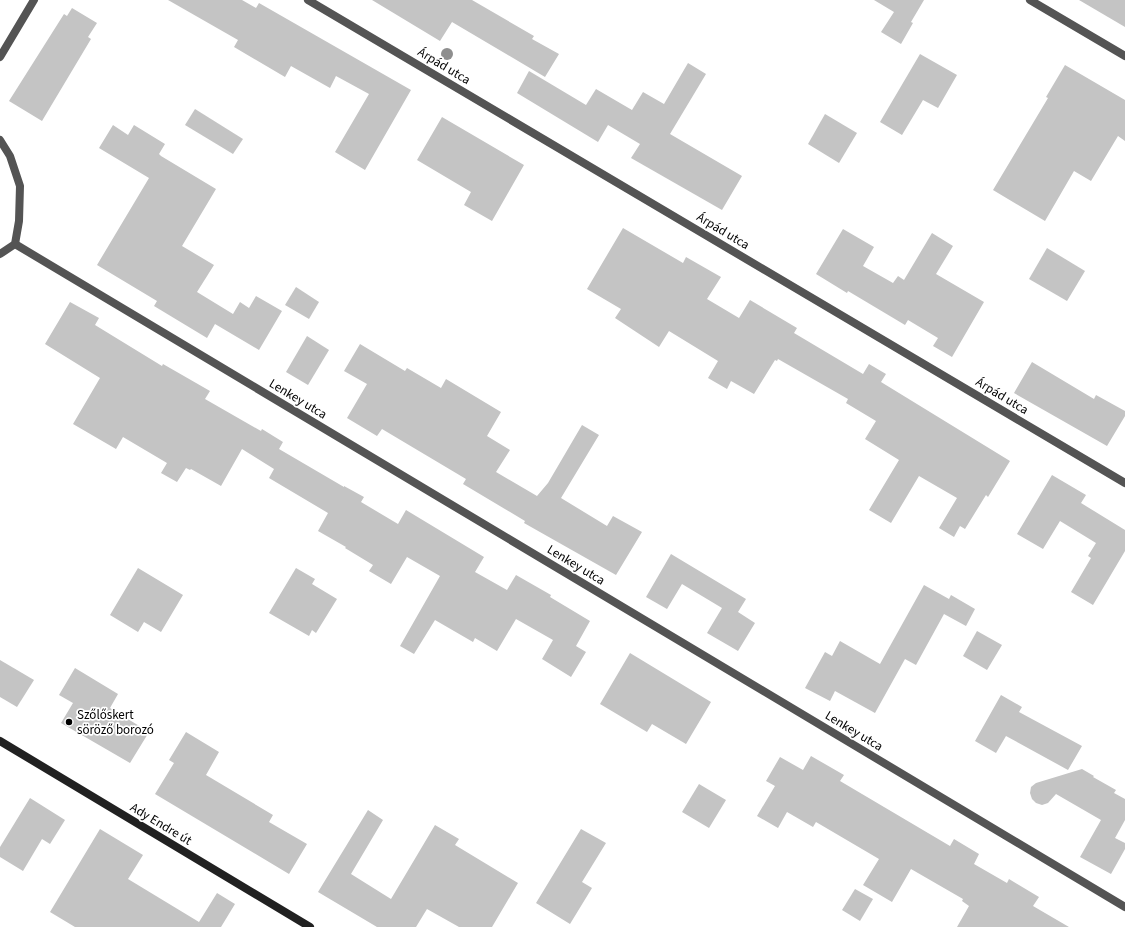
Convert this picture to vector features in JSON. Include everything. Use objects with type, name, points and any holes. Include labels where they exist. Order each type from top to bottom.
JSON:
[{"type":"street","points":[[0,57],[34,0]]},
{"type":"street","name":"Árpád utca","points":[[308,0],[1125,483]]},
{"type":"street","points":[[1030,0],[1125,56]]},
{"type":"street","points":[[0,140],[10,156],[20,186],[19,221],[15,244],[0,254]]},
{"type":"street","name":"Lenkey utca","points":[[15,244],[1125,907]]},
{"type":"street","name":"Ady Endre út","points":[[0,741],[310,927]]},
{"type":"building","points":[[168,0],[242,0],[256,8],[259,3],[411,90],[365,170],[335,152],[369,94],[336,76],[330,88],[291,66],[285,77],[234,47],[238,40]]},
{"type":"building","points":[[372,0],[472,0],[534,36],[532,39],[559,54],[545,77],[452,22],[440,41]]},
{"type":"building","points":[[874,0],[924,0],[911,22],[913,23],[901,44],[881,32],[894,12]]},
{"type":"building","points":[[1079,0],[1125,0],[1125,27]]},
{"type":"building","points":[[72,8],[97,23],[88,37],[91,39],[42,121],[9,101],[64,14],[67,16]]},
{"type":"building","points":[[920,54],[957,75],[938,108],[923,100],[902,135],[880,122]]},
{"type":"building","points":[[688,63],[706,74],[670,134],[742,176],[722,210],[631,158],[640,144],[608,125],[598,142],[517,93],[529,71],[586,105],[596,89],[632,110],[643,92],[664,104]]},
{"type":"building","points":[[1065,65],[1125,100],[1125,141],[1118,136],[1091,181],[1074,171],[1045,221],[993,190],[1048,98],[1046,97]]},
{"type":"building","points":[[195,109],[243,139],[233,154],[185,125]]},
{"type":"building","points":[[825,114],[857,133],[839,163],[808,144]]},
{"type":"building","points":[[442,117],[524,165],[492,221],[464,205],[471,192],[417,160]]},
{"type":"building","points":[[113,125],[128,135],[134,125],[165,144],[159,154],[161,156],[216,189],[182,246],[214,265],[197,292],[233,314],[240,302],[249,308],[256,296],[282,311],[259,350],[215,324],[207,338],[154,306],[157,301],[97,265],[149,178],[99,148]]},
{"type":"building","points":[[623,228],[683,263],[686,257],[721,277],[707,299],[739,318],[750,300],[797,328],[794,333],[863,374],[869,364],[886,374],[881,382],[1010,461],[988,497],[986,495],[965,529],[960,526],[954,537],[939,528],[957,498],[919,476],[891,523],[869,510],[899,460],[865,439],[876,421],[846,403],[848,399],[778,359],[777,361],[775,360],[754,394],[731,381],[727,389],[708,378],[718,361],[669,331],[659,347],[615,318],[621,309],[587,289]]},
{"type":"building","points":[[843,229],[874,247],[863,266],[893,283],[898,276],[904,280],[932,233],[953,246],[936,274],[984,302],[952,357],[933,346],[938,338],[908,320],[905,325],[816,274]]},
{"type":"building","points":[[1047,248],[1085,271],[1067,301],[1029,279]]},
{"type":"building","points":[[296,287],[319,302],[309,319],[285,305]]},
{"type":"building","points":[[70,302],[99,318],[95,325],[162,366],[163,364],[210,391],[205,399],[261,431],[262,429],[283,442],[279,449],[364,497],[361,502],[398,524],[406,510],[484,557],[475,572],[507,590],[516,575],[551,595],[550,597],[590,621],[576,646],[586,652],[571,677],[542,659],[553,640],[516,619],[497,651],[475,638],[473,642],[435,620],[414,654],[400,646],[440,576],[407,557],[391,584],[369,571],[373,565],[318,531],[328,513],[269,478],[274,469],[242,449],[221,486],[191,469],[186,468],[177,482],[161,473],[167,463],[123,437],[116,449],[73,424],[100,378],[45,344]]},
{"type":"building","points":[[307,336],[329,350],[308,385],[286,372]]},
{"type":"building","points":[[360,344],[405,371],[407,368],[441,388],[446,379],[501,412],[487,436],[510,450],[496,472],[537,496],[548,483],[582,425],[599,435],[561,498],[607,526],[613,516],[642,532],[616,575],[524,523],[525,521],[463,484],[466,479],[382,429],[377,436],[347,418],[367,384],[344,371]]},
{"type":"building","points":[[1032,362],[1094,399],[1096,395],[1125,411],[1125,416],[1107,446],[1014,393]]},
{"type":"building","points":[[1052,475],[1086,495],[1081,503],[1125,530],[1125,551],[1093,605],[1071,592],[1091,558],[1088,556],[1096,543],[1060,521],[1043,549],[1017,534]]},
{"type":"building","points":[[671,554],[746,599],[738,612],[755,623],[738,651],[707,633],[722,608],[682,584],[667,609],[646,597]]},
{"type":"building","points":[[138,568],[183,595],[161,632],[144,622],[138,632],[110,615]]},
{"type":"building","points":[[296,568],[315,579],[312,584],[337,599],[316,633],[312,630],[309,636],[269,613]]},
{"type":"building","points":[[924,585],[949,599],[951,595],[975,609],[966,626],[944,614],[916,665],[905,659],[875,713],[835,691],[830,701],[805,688],[825,652],[832,656],[840,641],[880,664]]},
{"type":"building","points":[[977,631],[1002,645],[987,670],[963,656]]},
{"type":"building","points":[[630,653],[711,702],[686,744],[652,724],[647,732],[600,704]]},
{"type":"building","points":[[0,660],[34,680],[17,707],[0,697]]},
{"type":"building","points":[[75,668],[118,694],[110,708],[149,732],[130,763],[61,723],[73,703],[59,695]]},
{"type":"building","points":[[1001,695],[1022,707],[1019,712],[1082,746],[1068,770],[1006,736],[996,753],[975,741]]},
{"type":"building","points":[[186,732],[219,752],[206,775],[273,815],[269,822],[307,844],[289,874],[155,794],[174,763],[169,760]]},
{"type":"building","points":[[811,756],[844,775],[840,781],[950,846],[954,839],[979,854],[974,864],[1007,883],[1009,879],[1039,897],[1033,906],[1069,927],[957,927],[969,906],[962,901],[963,899],[911,869],[892,902],[863,885],[879,859],[816,822],[813,827],[787,812],[778,828],[757,816],[775,786],[766,781],[780,757],[803,770]]},
{"type":"building","points":[[1082,769],[1116,790],[1114,793],[1125,799],[1125,820],[1115,838],[1125,843],[1125,849],[1111,874],[1080,857],[1101,820],[1056,794],[1048,803],[1042,805],[1036,803],[1032,799],[1030,793],[1031,787],[1036,783]]},
{"type":"building","points":[[699,784],[726,800],[709,828],[682,812]]},
{"type":"building","points":[[30,798],[65,820],[50,844],[42,839],[23,871],[0,857],[0,847]]},
{"type":"building","points":[[368,810],[383,820],[351,874],[391,899],[435,825],[459,839],[455,845],[518,883],[492,927],[459,927],[427,909],[416,927],[377,927],[318,892]]},
{"type":"building","points":[[100,829],[143,855],[128,879],[199,922],[217,893],[235,904],[221,927],[75,927],[50,912]]},
{"type":"building","points":[[581,829],[606,843],[582,882],[592,888],[570,924],[536,903]]},
{"type":"building","points":[[855,889],[873,899],[860,921],[842,910]]},
{"type":"place","name":"Szőlőskert söröző borozó","points":[[69,722]]}]
